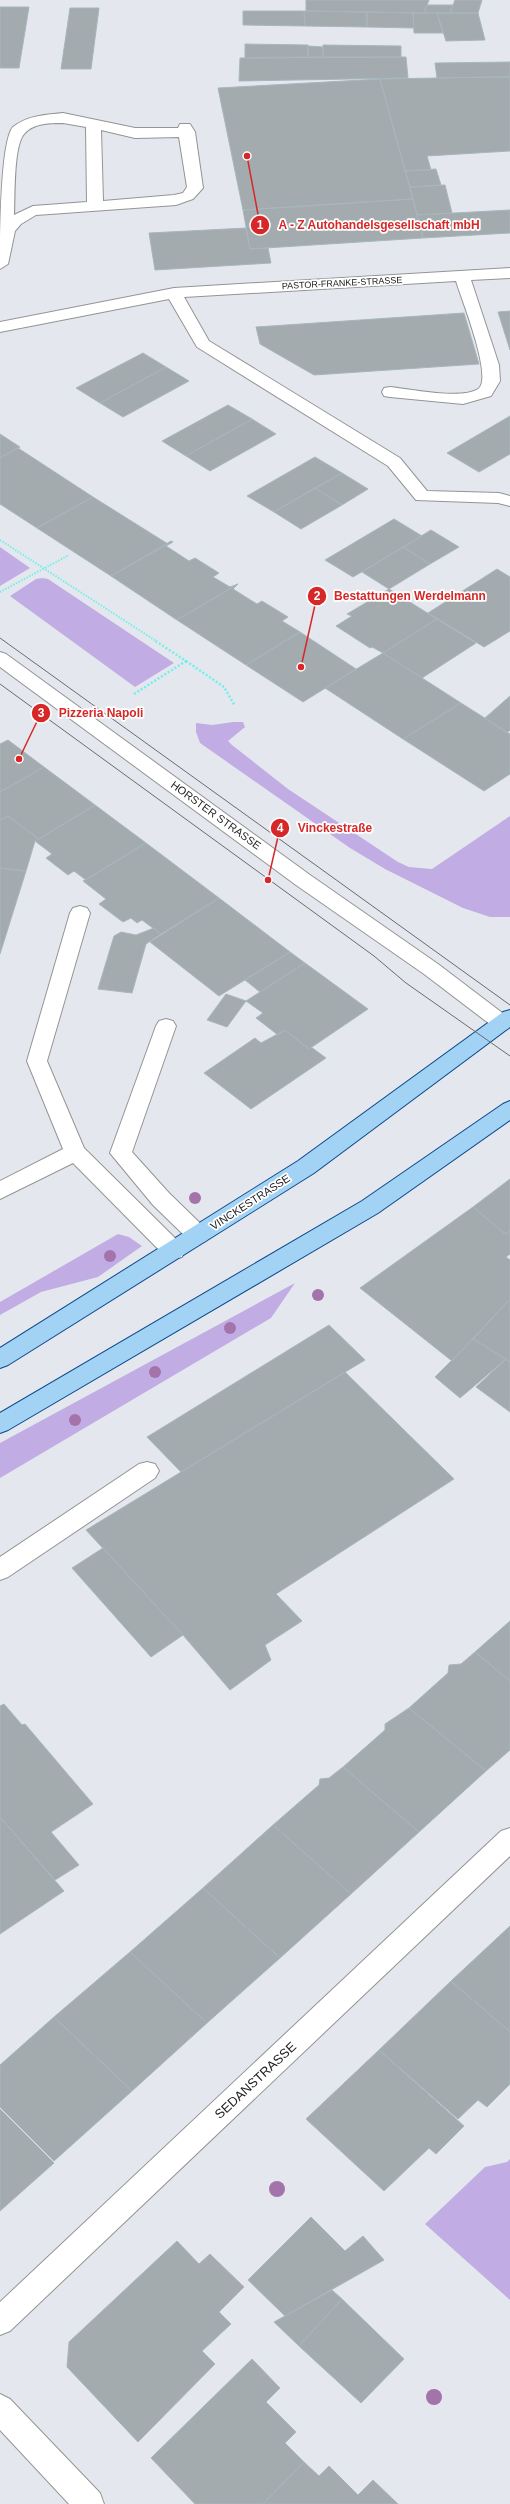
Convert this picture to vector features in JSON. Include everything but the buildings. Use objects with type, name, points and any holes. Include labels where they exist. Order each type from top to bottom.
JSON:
[{"type":"main road","name":"VINCKESTRASSE","points":[[0,1359],[306,1167],[507,1023]]},
{"type":"main road","points":[[0,1424],[370,1207],[510,1109]]},
{"type":"street","points":[[0,264],[6,230],[11,146],[18,130],[37,120],[63,118],[135,133],[186,130],[195,188],[188,196],[170,200],[34,211],[15,220],[6,230]]},
{"type":"street","points":[[93,124],[95,205]]},
{"type":"street","name":"PASTOR-FRANKE-STRASSE","points":[[0,327],[174,293],[510,273]]},
{"type":"street","points":[[390,392],[463,399],[485,392],[492,381],[487,351],[462,276]]},
{"type":"street","points":[[174,293],[203,344],[394,462],[422,496],[498,498],[510,501]]},
{"type":"street","name":"HORSTER STRASSE","points":[[0,658],[303,880],[507,1023]]},
{"type":"street","points":[[80,913],[37,1061],[75,1152],[174,1251]]},
{"type":"street","points":[[166,1026],[121,1153],[161,1199],[198,1235]]},
{"type":"street","points":[[0,1191],[75,1152]]},
{"type":"street","points":[[0,1570],[147,1471]]},
{"type":"street","name":"SEDANSTRASSE","points":[[0,2321],[510,1839]]},
{"type":"street","points":[[0,2409],[89,2504]]},
{"type":"path","points":[[0,540],[224,687],[235,706]]},
{"type":"path","points":[[0,592],[42,568],[69,555]]},
{"type":"path","points":[[134,694],[186,661]]},
{"type":"shaded area","points":[[0,547],[30,568],[0,586]]},
{"type":"shaded area","points":[[36,579],[48,579],[174,663],[135,687],[10,596]]},
{"type":"shaded area","points":[[243,722],[245,727],[228,741],[232,745],[288,789],[398,862],[409,867],[432,869],[510,816],[510,917],[490,917],[463,908],[385,869],[350,848],[200,743],[196,732],[196,723],[212,725]]},
{"type":"shaded area","points":[[118,1234],[129,1237],[142,1246],[98,1277],[41,1292],[0,1315],[0,1302]]},
{"type":"shaded area","points":[[295,1283],[271,1318],[0,1478],[0,1443]]},
{"type":"shaded area","points":[[510,2159],[510,2300],[425,2224],[485,2167],[507,2162]]},
{"type":"tram line","points":[[0,638],[510,1005]]},
{"type":"tram line","points":[[0,684],[374,956],[406,983],[510,1056]]},
{"type":"place","name":"A - Z Autohandelsgesellschaft mbH","points":[[247,156]]},
{"type":"place","name":"Bestattungen Werdelmann","points":[[301,667]]},
{"type":"place","name":"Pizzeria Napoli","points":[[19,759]]},
{"type":"place","name":"Vinckestraße","points":[[268,880]]}]
